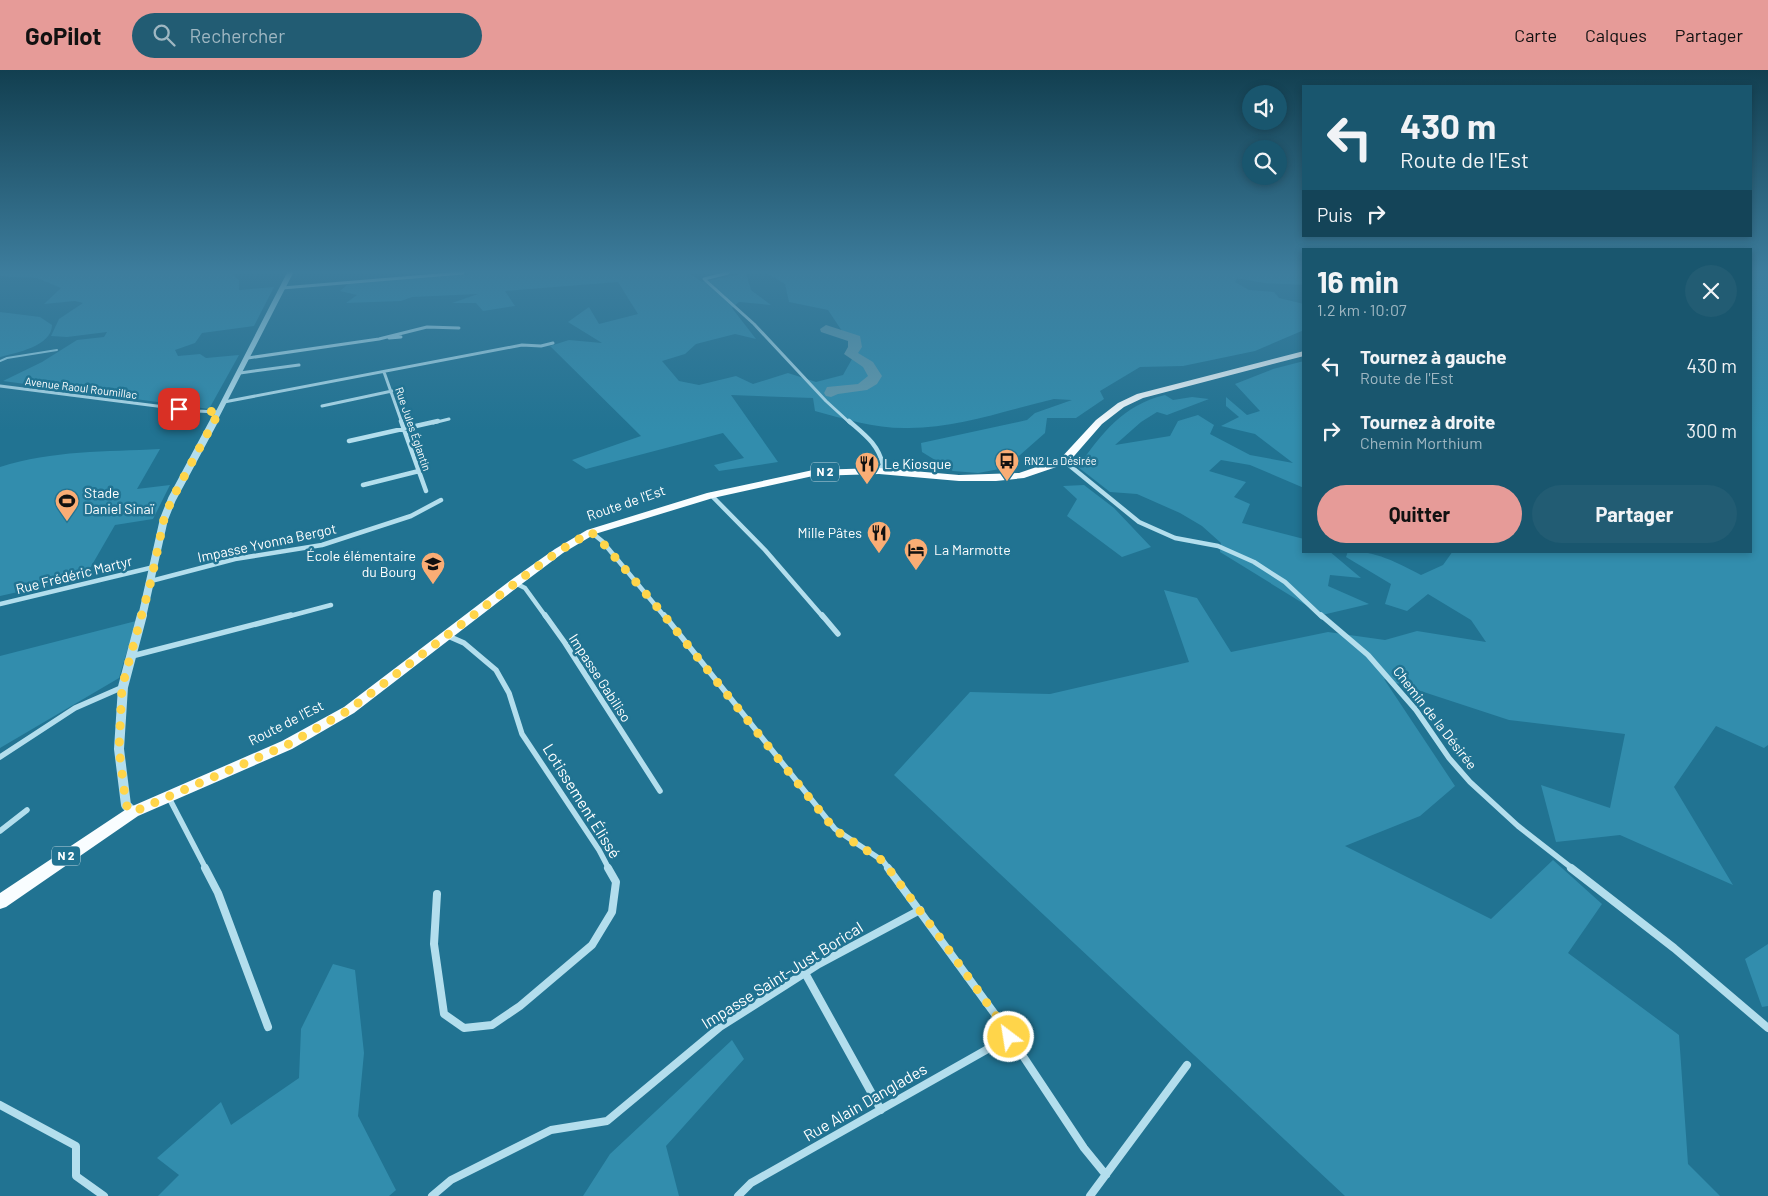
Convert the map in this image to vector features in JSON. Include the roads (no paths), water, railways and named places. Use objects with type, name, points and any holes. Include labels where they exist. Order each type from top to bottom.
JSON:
[{"type":"main road","name":"Route de l'Est","points":[[0,902],[133,812],[168,795],[287,745],[349,710],[515,583],[559,551],[591,532],[711,495],[782,478],[814,473],[880,471],[959,478],[996,478],[1036,472],[1064,461],[1099,422],[1121,405],[1140,396],[1302,354]]},
{"type":"street","points":[[133,812],[126,805],[119,749],[122,687],[151,581],[164,519],[172,499],[264,326]]},
{"type":"street","points":[[755,326],[826,401],[871,441],[880,452],[883,464],[880,471]]},
{"type":"street","points":[[379,339],[411,329],[426,327],[459,328]]},
{"type":"street","points":[[248,358],[401,336]]},
{"type":"street","points":[[224,402],[512,347],[553,343]]},
{"type":"street","points":[[240,373],[300,365]]},
{"type":"street","name":"Rue Jules Églantin","points":[[384,372],[426,491]]},
{"type":"street","name":"Avenue Raoul Roumillac","points":[[0,386],[162,407],[219,412]]},
{"type":"street","points":[[322,406],[392,391]]},
{"type":"street","points":[[349,441],[449,419]]},
{"type":"street","name":"Chemin de la Désirée","points":[[1064,461],[1139,522],[1175,538],[1218,546],[1254,562],[1285,582],[1330,624],[1368,655],[1416,710],[1449,758],[1518,826],[1674,948],[1768,1028]]},
{"type":"street","points":[[363,484],[419,472]]},
{"type":"street","points":[[711,495],[765,550],[838,634]]},
{"type":"street","name":"Impasse Yvonna Bergot","points":[[151,581],[235,558],[322,545],[411,516],[441,500]]},
{"type":"street","points":[[591,532],[602,542],[663,614],[835,830],[883,861],[997,1017],[1079,1141],[1106,1175]]},
{"type":"street","name":"Rue Frédéric Martyr","points":[[0,604],[154,567]]},
{"type":"street","name":"Impasse Gabiliso","points":[[515,583],[525,588],[565,643],[660,791]]},
{"type":"street","points":[[131,656],[331,605]]},
{"type":"street","name":"Lotissement Élissé","points":[[438,894],[434,944],[444,1014],[464,1028],[492,1025],[520,1006],[592,945],[612,912],[616,882],[599,850],[522,734],[509,693],[496,670],[464,643],[448,636]]},
{"type":"street","points":[[0,757],[58,719],[109,690],[122,687]]},
{"type":"street","points":[[168,795],[218,892],[268,1027]]},
{"type":"street","points":[[0,831],[27,810]]},
{"type":"street","name":"Impasse Saint-Just Borical","points":[[432,1196],[451,1180],[551,1130],[607,1121],[720,1027],[805,973],[904,917],[920,910]]},
{"type":"street","points":[[805,973],[881,1110]]},
{"type":"street","name":"Rue Alain Danglades","points":[[738,1196],[751,1183],[1009,1037]]},
{"type":"street","points":[[1090,1196],[1188,1065]]},
{"type":"street","points":[[0,1105],[76,1146],[76,1176],[104,1196]]},
{"type":"waterway","points":[[826,329],[855,339],[855,347],[851,354],[868,365],[875,376],[872,381],[862,387],[832,390],[831,393]]},
{"type":"waterway","points":[[0,361],[7,358],[57,350]]},
{"type":"place","name":"RN2 La Désirée","points":[[1007,482]]},
{"type":"place","name":"Le Kiosque","points":[[867,485]]},
{"type":"place","name":"Stade Daniel Sinaï","points":[[67,522]]},
{"type":"place","name":"Mille Pâtes","points":[[879,554]]},
{"type":"place","name":"La Marmotte","points":[[916,571]]},
{"type":"place","name":"École élémentaire du Bourg","points":[[433,585]]}]
